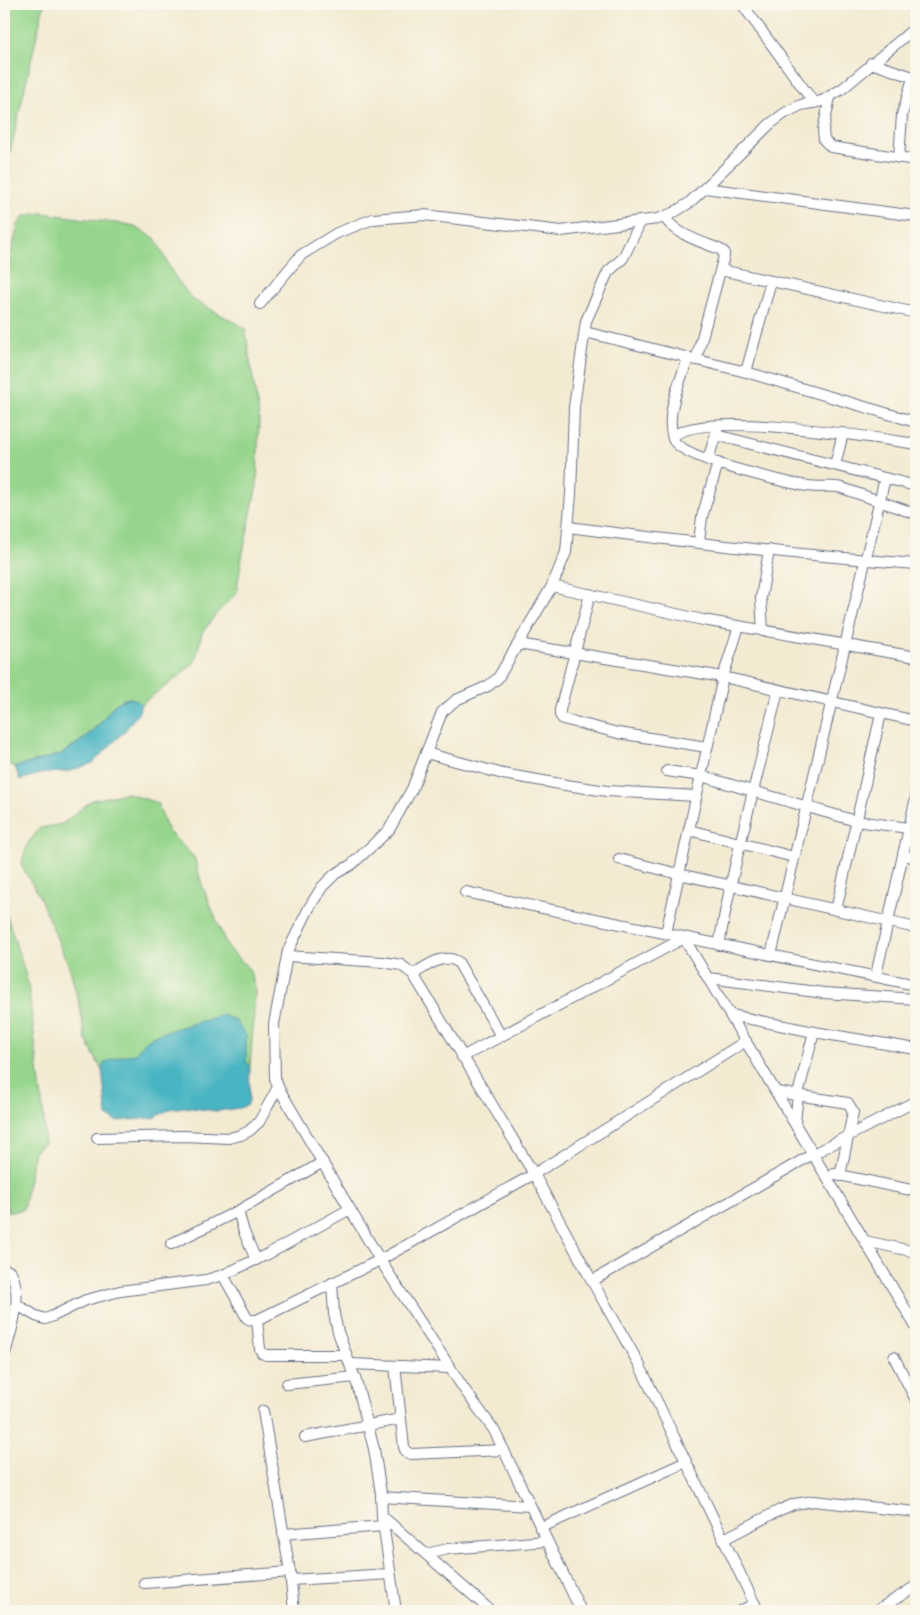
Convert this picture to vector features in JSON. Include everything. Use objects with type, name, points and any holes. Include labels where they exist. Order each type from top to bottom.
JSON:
[{"type":"street","points":[[742,4],[814,103]]},
{"type":"street","points":[[260,304],[301,256],[337,232],[373,219],[424,215],[562,231],[664,217],[689,203],[785,112],[801,105],[822,101],[830,97],[916,27]]},
{"type":"street","points":[[871,63],[914,78],[902,115],[900,158]]},
{"type":"street","points":[[830,97],[823,130],[824,140],[831,147],[916,160]]},
{"type":"street","points":[[705,188],[916,216]]},
{"type":"street","points":[[664,217],[668,223],[682,234],[719,248],[724,252],[721,270],[692,359],[674,403],[670,421],[673,442],[713,461],[751,474],[810,486],[834,486],[916,514]]},
{"type":"street","points":[[580,1611],[494,1430],[450,1368],[380,1260],[278,1087],[275,1078],[274,1024],[288,951],[322,886],[334,874],[352,865],[389,830],[412,789],[442,712],[456,700],[488,686],[498,678],[552,586],[566,552],[571,494],[574,407],[586,332],[586,321],[608,272],[623,258],[641,221]]},
{"type":"street","points":[[721,270],[916,313]]},
{"type":"street","points":[[746,372],[771,281]]},
{"type":"street","points":[[586,332],[746,372],[916,422]]},
{"type":"street","points":[[673,437],[677,432],[719,425],[783,427],[843,433],[916,444]]},
{"type":"street","points":[[699,542],[719,425]]},
{"type":"street","points":[[836,465],[843,433]]},
{"type":"street","points":[[716,435],[916,486]]},
{"type":"street","points":[[771,955],[885,478]]},
{"type":"street","points":[[568,526],[770,550],[916,564]]},
{"type":"street","points":[[763,631],[761,598],[770,550]]},
{"type":"street","points":[[552,586],[704,620],[916,657]]},
{"type":"street","points":[[590,594],[560,710],[560,715],[563,719],[618,733],[707,747]]},
{"type":"street","points":[[666,933],[723,677],[738,626]]},
{"type":"street","points":[[518,644],[723,677],[916,722]]},
{"type":"street","points":[[719,945],[730,886],[778,690]]},
{"type":"street","points":[[836,910],[881,714]]},
{"type":"street","points":[[426,753],[503,774],[566,785],[606,791],[696,796]]},
{"type":"street","points":[[667,772],[701,776],[856,821],[913,829]]},
{"type":"street","points":[[876,976],[903,855],[913,829],[916,797]]},
{"type":"street","points":[[688,830],[794,857]]},
{"type":"street","points":[[903,855],[916,858]]},
{"type":"street","points":[[619,860],[916,928]]},
{"type":"street","points":[[464,892],[916,985]]},
{"type":"street","points":[[684,938],[915,1323]]},
{"type":"street","points":[[462,1056],[684,938]]},
{"type":"street","points":[[287,956],[383,962],[402,965],[413,974],[534,1174],[639,1364],[757,1608],[740,1611]]},
{"type":"street","points":[[413,974],[442,959],[448,958],[458,962],[501,1036]]},
{"type":"street","points":[[709,978],[824,993],[916,998]]},
{"type":"street","points":[[731,1015],[814,1032],[916,1049]]},
{"type":"street","points":[[795,1123],[798,1094],[814,1032]]},
{"type":"street","points":[[223,1275],[247,1318],[257,1320],[380,1260],[534,1174],[746,1041]]},
{"type":"street","points":[[97,1138],[216,1136],[229,1138],[241,1135],[259,1122],[278,1087]]},
{"type":"street","points":[[777,1092],[848,1103],[853,1112],[840,1176]]},
{"type":"street","points":[[592,1281],[813,1154],[916,1101]]},
{"type":"street","points":[[172,1244],[238,1210],[322,1162]]},
{"type":"street","points":[[824,1172],[916,1191]]},
{"type":"street","points":[[17,1305],[36,1316],[45,1318],[86,1300],[120,1291],[206,1280],[223,1275],[256,1260],[350,1209]]},
{"type":"street","points":[[238,1210],[244,1232],[256,1260]]},
{"type":"street","points":[[865,1241],[916,1252]]},
{"type":"street","points":[[4,1269],[11,1272],[15,1281],[17,1305],[4,1357]]},
{"type":"street","points":[[332,1283],[334,1314],[338,1332],[355,1377],[374,1449],[381,1497],[382,1521],[396,1611]]},
{"type":"street","points":[[257,1320],[260,1350],[266,1355],[348,1360],[395,1366],[450,1368]]},
{"type":"street","points":[[894,1357],[916,1400]]},
{"type":"street","points":[[395,1366],[406,1452],[411,1454],[504,1450]]},
{"type":"street","points":[[287,1384],[355,1377]]},
{"type":"street","points":[[263,1411],[284,1534],[294,1611]]},
{"type":"street","points":[[304,1437],[401,1420]]},
{"type":"street","points":[[540,1528],[686,1462]]},
{"type":"street","points":[[381,1497],[530,1506]]},
{"type":"street","points":[[724,1539],[794,1504],[814,1502],[916,1512]]},
{"type":"street","points":[[284,1534],[382,1521],[426,1554],[491,1611]]},
{"type":"street","points":[[426,1554],[448,1549],[546,1541]]},
{"type":"street","points":[[144,1583],[290,1576],[390,1574]]},
{"type":"street","points":[[876,1611],[916,1586]]},
{"type":"green space","points":[[4,4],[44,4],[4,179]]},
{"type":"green space","points":[[42,213],[131,225],[155,238],[173,274],[192,299],[245,328],[259,417],[257,485],[236,594],[216,614],[202,633],[195,662],[177,678],[141,704],[131,698],[123,699],[114,705],[98,725],[82,740],[61,754],[15,767],[4,762],[4,284],[18,225],[24,216]]},
{"type":"green space","points":[[127,793],[157,803],[168,831],[194,857],[202,885],[227,946],[249,969],[255,986],[250,1068],[246,1061],[246,1036],[144,1042],[135,1054],[121,1056],[104,1063],[102,1070],[85,1038],[81,1012],[70,969],[39,896],[21,865],[28,843],[40,828],[62,824],[92,800]]},
{"type":"green space","points":[[4,906],[28,983],[44,1119],[44,1143],[34,1151],[23,1210],[8,1212],[4,1182]]},
{"type":"water","points":[[131,698],[141,704],[139,712],[123,733],[93,763],[70,771],[40,774],[20,780],[15,767],[61,754],[95,729],[116,704]]},
{"type":"water","points":[[222,1015],[235,1020],[246,1036],[246,1061],[250,1068],[249,1100],[247,1105],[240,1108],[216,1111],[184,1107],[170,1109],[154,1118],[116,1121],[107,1116],[102,1070],[104,1063],[121,1056],[135,1054],[144,1042],[158,1034]]}]
